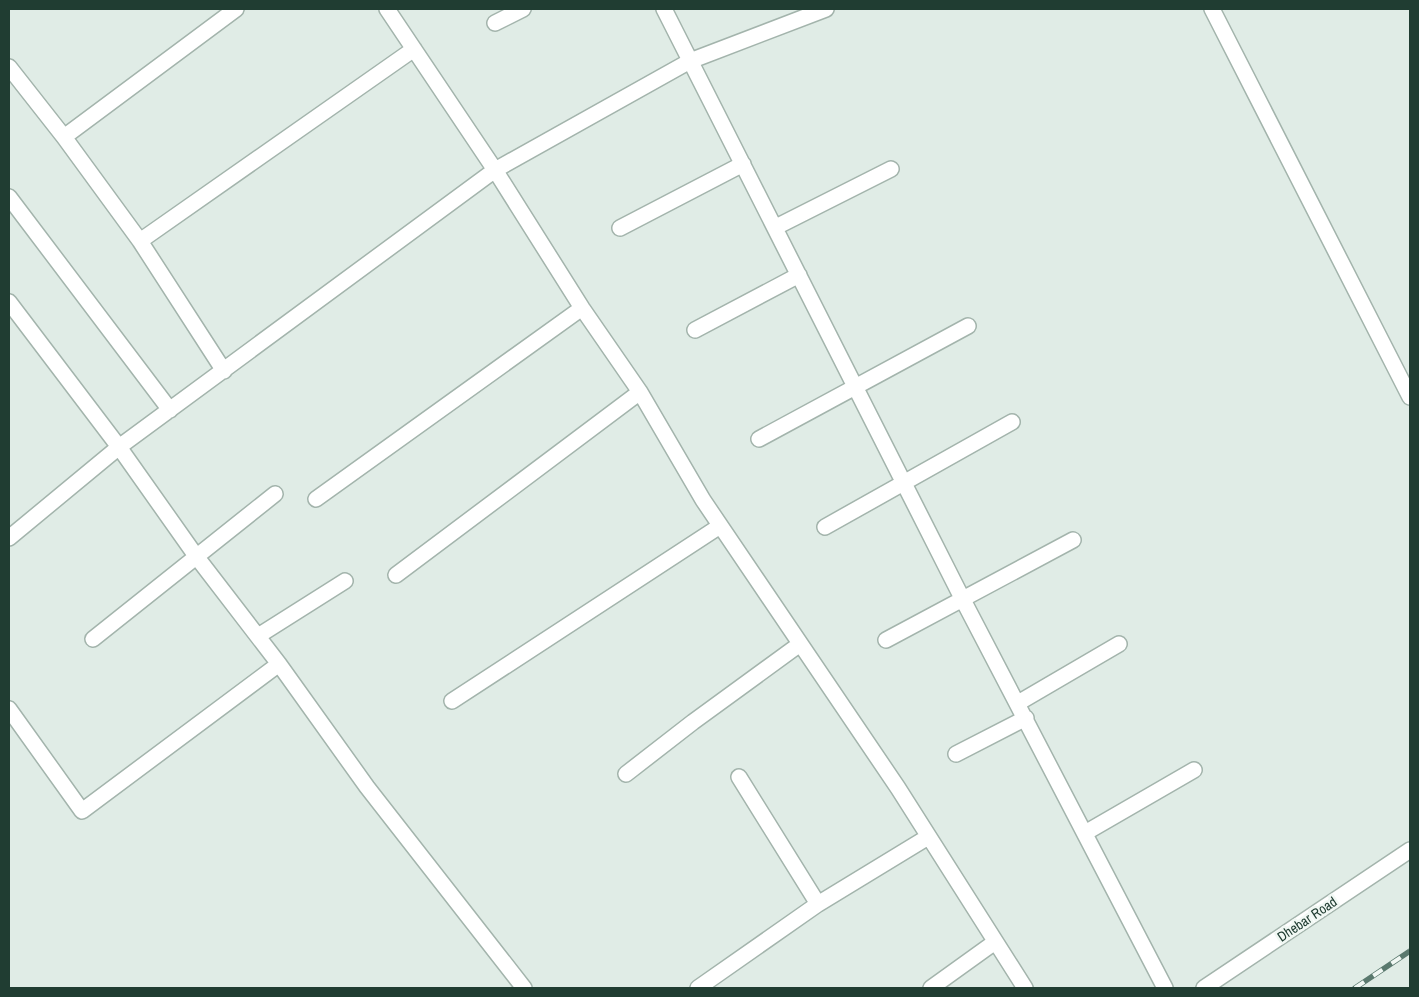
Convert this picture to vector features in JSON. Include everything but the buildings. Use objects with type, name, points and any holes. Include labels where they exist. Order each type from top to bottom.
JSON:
[{"type":"street","points":[[64,137],[236,9]]},
{"type":"street","points":[[387,9],[495,170],[582,308],[640,392],[720,526],[928,836],[1024,988]]},
{"type":"street","points":[[495,23],[523,9]]},
{"type":"street","points":[[664,9],[776,227],[798,275],[962,598],[1165,988]]},
{"type":"street","points":[[9,538],[119,447],[495,170],[690,61],[826,9]]},
{"type":"street","points":[[1212,9],[1410,397]]},
{"type":"street","points":[[140,241],[414,49]]},
{"type":"street","points":[[9,67],[64,137],[140,241],[224,371]]},
{"type":"street","points":[[620,228],[743,164]]},
{"type":"street","points":[[776,227],[891,169]]},
{"type":"street","points":[[9,198],[170,410]]},
{"type":"street","points":[[695,330],[798,275]]},
{"type":"street","points":[[316,499],[582,308]]},
{"type":"street","points":[[11,309],[119,447],[196,556],[279,664],[367,786],[524,988]]},
{"type":"street","points":[[760,439],[968,326]]},
{"type":"street","points":[[396,575],[640,392]]},
{"type":"street","points":[[826,527],[1012,422]]},
{"type":"street","points":[[93,639],[275,494]]},
{"type":"street","points":[[452,701],[720,526]]},
{"type":"street","points":[[886,640],[1073,540]]},
{"type":"street","points":[[258,636],[345,580]]},
{"type":"street","points":[[626,774],[693,722],[800,644]]},
{"type":"street","points":[[1018,703],[1119,644]]},
{"type":"street","points":[[9,709],[82,811],[279,664]]},
{"type":"street","points":[[956,754],[1026,718]]},
{"type":"street","points":[[1085,833],[1194,770]]},
{"type":"street","points":[[739,778],[818,904]]},
{"type":"street","points":[[698,988],[818,904],[928,836]]},
{"type":"street","name":"Dhebar Road","points":[[1204,988],[1410,850]]},
{"type":"street","points":[[931,988],[995,942]]},
{"type":"railway","points":[[1355,988],[1410,951]]}]
